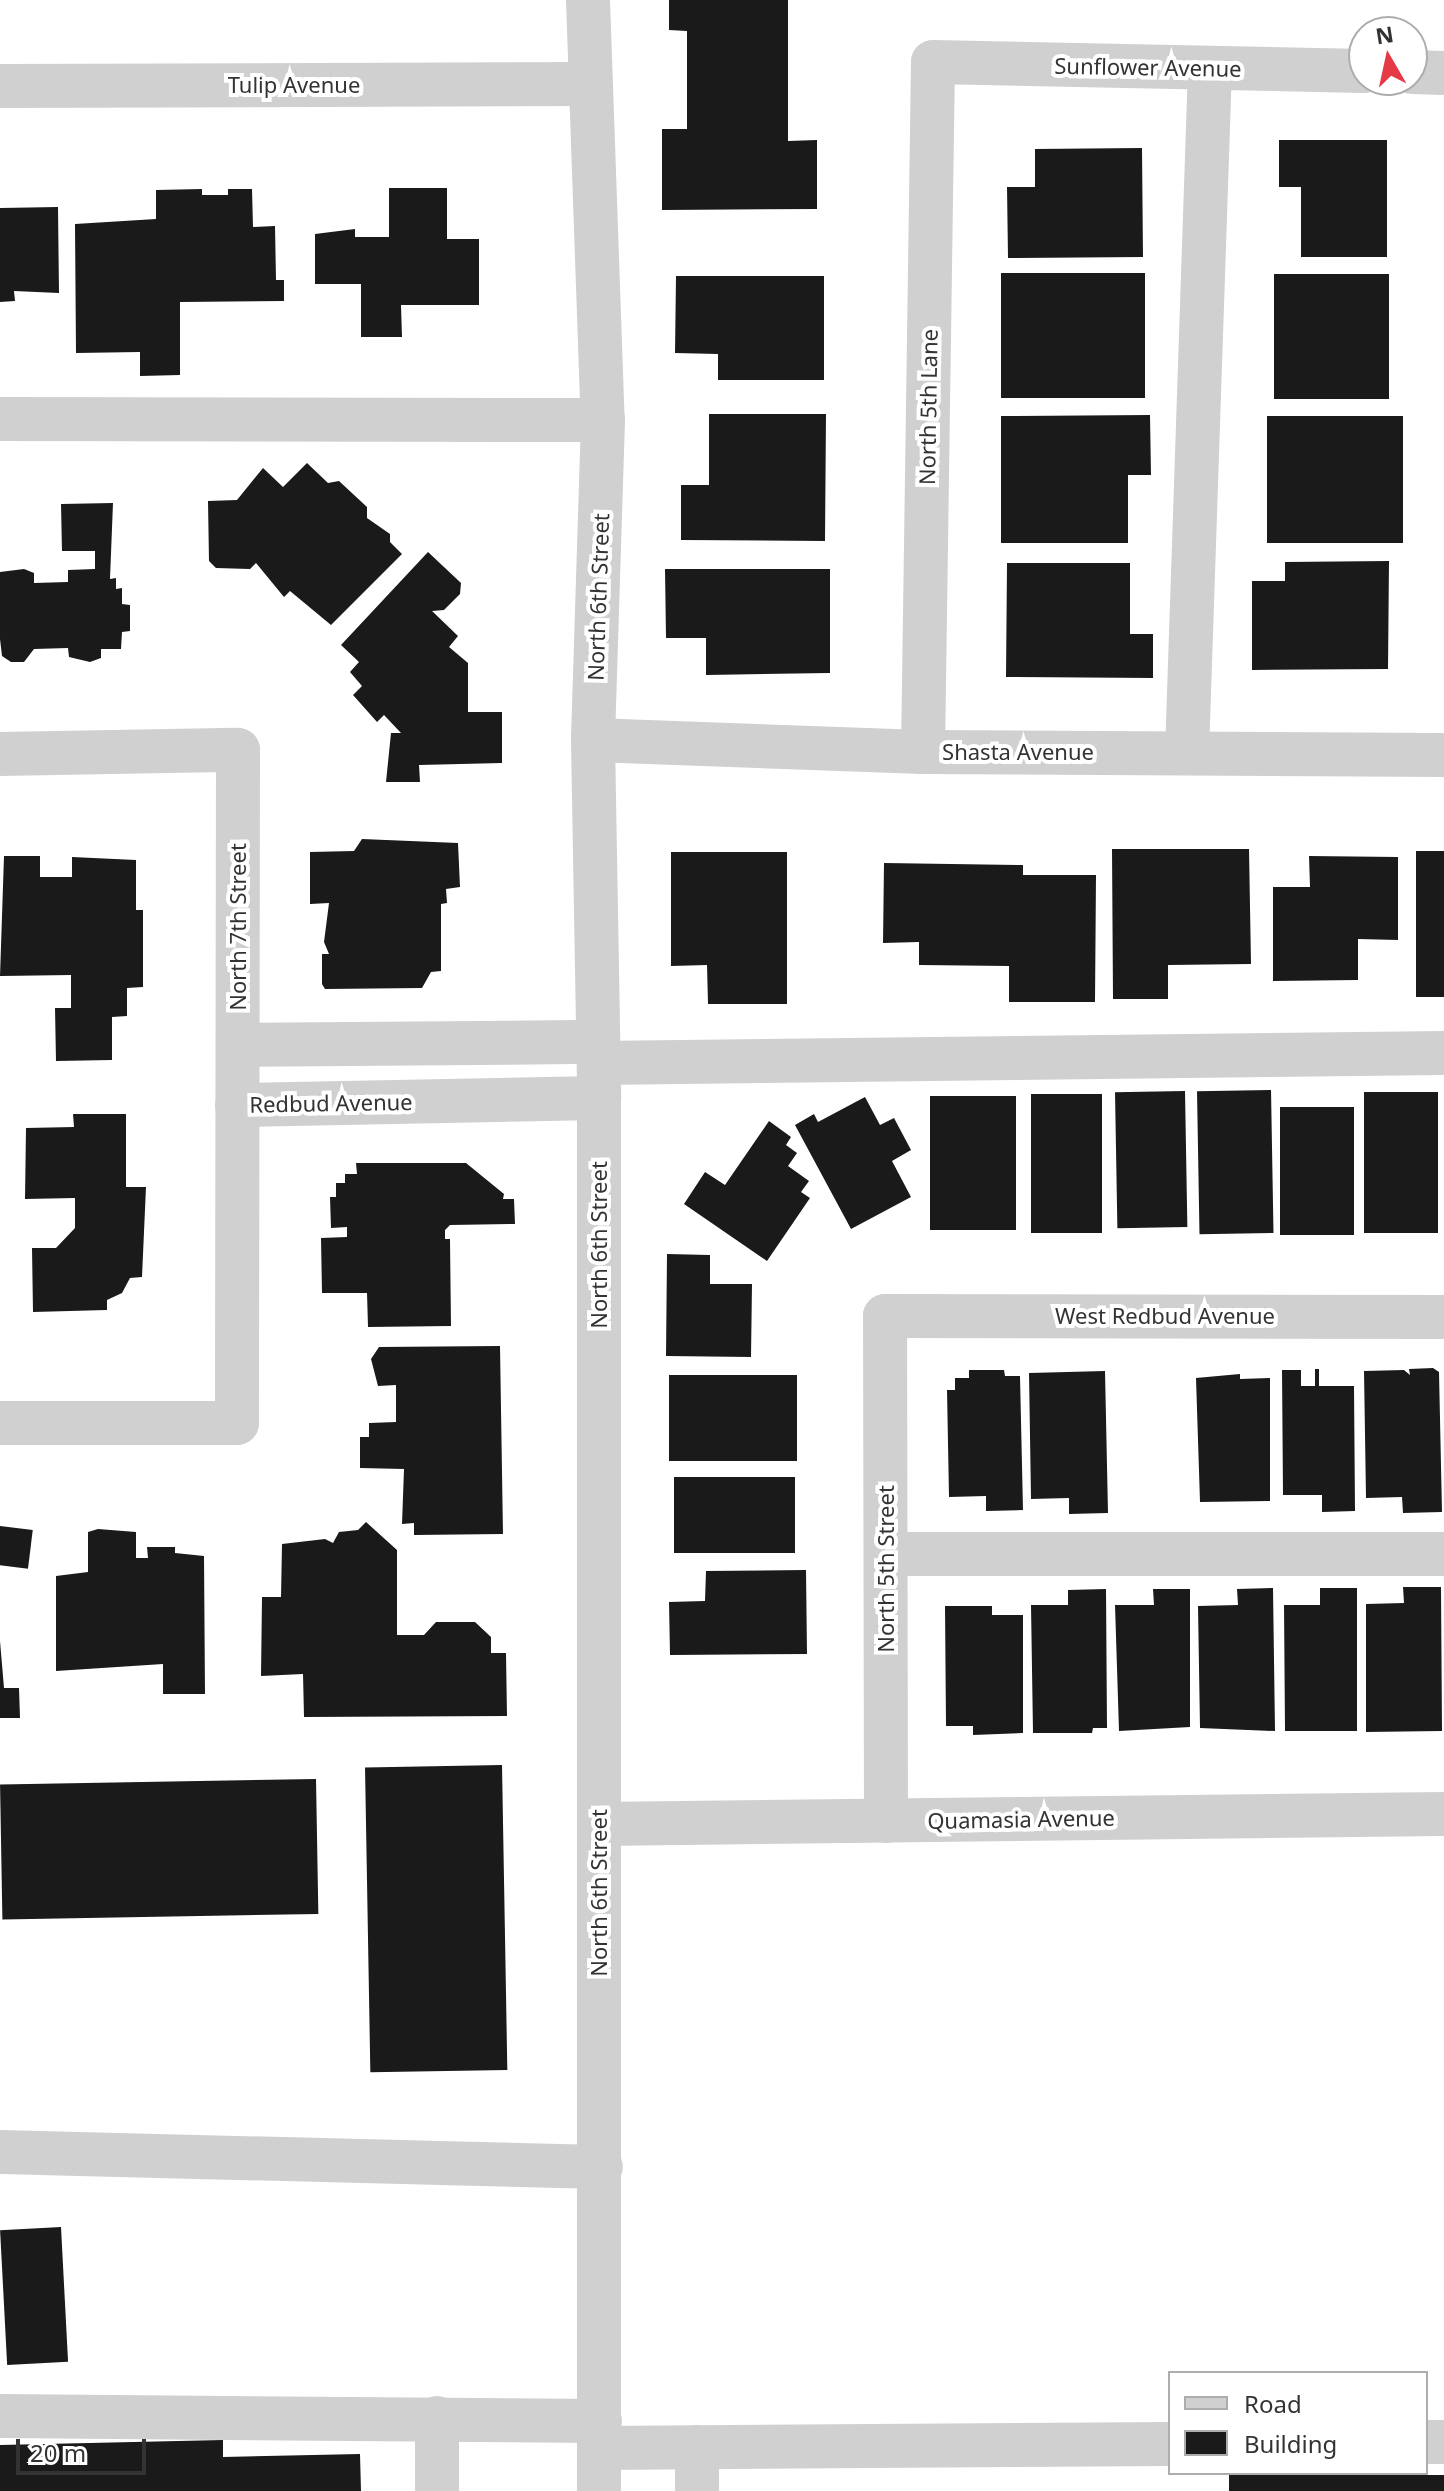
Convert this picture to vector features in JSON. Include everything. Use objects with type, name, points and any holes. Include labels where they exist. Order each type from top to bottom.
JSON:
[{"type":"street","name":"North 6th Street","points":[[588,0],[588,84],[603,420],[593,740],[599,1068],[599,2491]]},
{"type":"street","name":"Sunflower Avenue","points":[[933,62],[1348,71]]},
{"type":"street","name":"North 5th Lane","points":[[923,752],[933,62]]},
{"type":"street","points":[[1187,753],[1210,68]]},
{"type":"street","name":"Tulip Avenue","points":[[0,86],[588,84]]},
{"type":"street","points":[[0,419],[603,420]]},
{"type":"street","name":"Shasta Avenue","points":[[593,740],[923,752],[1444,755]]},
{"type":"street","name":"North 7th Street","points":[[0,754],[238,750],[237,1105]]},
{"type":"street","points":[[422,1044],[422,1101]]},
{"type":"street","points":[[238,1045],[422,1044],[599,1068],[1444,1053]]},
{"type":"street","name":"Redbud Avenue","points":[[0,1423],[237,1423],[237,1105],[422,1101],[599,1068]]},
{"type":"street","name":"West Redbud Avenue","points":[[885,1316],[1444,1317]]},
{"type":"street","name":"North 5th Street","points":[[885,1316],[886,1821]]},
{"type":"street","points":[[886,1554],[1444,1554]]},
{"type":"street","name":"Quamasia Avenue","points":[[599,1824],[1444,1814]]},
{"type":"street","points":[[0,2152],[601,2167]]},
{"type":"street","points":[[0,2416],[437,2418],[697,2447],[1168,2444]]},
{"type":"street","points":[[437,2418],[437,2491]]},
{"type":"street","points":[[697,2447],[697,2491]]},
{"type":"building","points":[[669,0],[788,0],[788,141],[817,140],[817,209],[662,210],[662,129],[687,129],[687,31],[669,30]]},
{"type":"building","points":[[1279,140],[1387,140],[1387,257],[1301,257],[1301,187],[1279,187]]},
{"type":"building","points":[[1142,148],[1143,257],[1008,258],[1007,187],[1035,187],[1035,149]]},
{"type":"building","points":[[389,188],[447,188],[447,239],[479,239],[479,305],[401,305],[402,337],[361,337],[361,284],[315,284],[315,234],[355,229],[355,237],[389,237]]},
{"type":"building","points":[[202,189],[202,195],[228,195],[228,189],[252,189],[253,227],[275,226],[276,280],[284,280],[284,301],[180,302],[180,375],[140,376],[140,352],[76,353],[75,224],[156,219],[156,190]]},
{"type":"building","points":[[58,207],[59,293],[14,291],[15,301],[0,302],[0,208]]},
{"type":"building","points":[[1001,273],[1145,273],[1145,398],[1001,398]]},
{"type":"building","points":[[1274,274],[1389,274],[1389,399],[1274,399]]},
{"type":"building","points":[[676,276],[824,276],[824,380],[718,380],[718,354],[675,353]]},
{"type":"building","points":[[709,414],[826,414],[825,541],[681,540],[681,485],[709,485]]},
{"type":"building","points":[[1150,415],[1151,475],[1128,475],[1128,543],[1001,543],[1001,416]]},
{"type":"building","points":[[1267,416],[1403,416],[1403,543],[1267,543]]},
{"type":"building","points":[[307,463],[328,483],[339,481],[367,507],[367,518],[390,534],[390,542],[402,554],[331,625],[290,591],[284,597],[256,563],[250,569],[216,568],[209,561],[208,501],[237,500],[263,468],[283,487]]},
{"type":"building","points":[[113,503],[110,579],[116,578],[116,589],[122,588],[122,604],[130,605],[130,631],[122,632],[121,649],[101,649],[101,658],[90,662],[69,657],[68,648],[34,649],[24,662],[11,662],[2,656],[0,572],[24,569],[34,573],[34,583],[68,582],[68,570],[95,569],[95,551],[62,551],[61,504]]},
{"type":"building","points":[[428,552],[461,583],[460,594],[444,610],[432,611],[458,636],[449,647],[468,663],[468,712],[502,712],[502,763],[419,765],[420,782],[386,782],[391,733],[401,733],[384,715],[377,722],[353,695],[362,686],[350,672],[359,662],[341,645]]},
{"type":"building","points":[[1389,561],[1388,669],[1252,670],[1252,581],[1285,581],[1285,562]]},
{"type":"building","points":[[1007,563],[1130,563],[1130,634],[1153,634],[1153,678],[1006,677]]},
{"type":"building","points":[[665,569],[830,569],[830,673],[706,675],[706,638],[666,638]]},
{"type":"building","points":[[362,839],[458,843],[460,887],[446,889],[447,903],[441,904],[441,971],[431,972],[422,988],[325,989],[322,984],[322,954],[329,954],[324,942],[329,903],[310,904],[310,852],[354,851]]},
{"type":"building","points":[[1112,849],[1249,849],[1251,964],[1168,965],[1168,999],[1113,999]]},
{"type":"building","points":[[1416,851],[1444,851],[1444,997],[1416,997]]},
{"type":"building","points":[[671,852],[787,852],[787,1004],[708,1004],[707,965],[671,966]]},
{"type":"building","points":[[4,856],[40,856],[40,877],[72,877],[72,857],[136,860],[136,910],[143,910],[143,987],[127,988],[127,1016],[112,1017],[112,1060],[56,1061],[55,1008],[71,1008],[71,975],[0,976]]},
{"type":"building","points":[[1309,856],[1398,857],[1398,940],[1358,939],[1358,980],[1273,981],[1273,887],[1310,887]]},
{"type":"building","points":[[884,863],[1023,865],[1023,875],[1096,875],[1095,1002],[1009,1002],[1009,966],[919,965],[919,942],[883,943]]},
{"type":"building","points":[[1271,1090],[1273,1233],[1200,1234],[1197,1091]]},
{"type":"building","points":[[1185,1091],[1187,1227],[1117,1228],[1115,1092]]},
{"type":"building","points":[[1364,1092],[1438,1092],[1438,1233],[1364,1233]]},
{"type":"building","points":[[1031,1094],[1102,1094],[1102,1233],[1031,1233]]},
{"type":"building","points":[[930,1096],[1016,1096],[1016,1230],[930,1230]]},
{"type":"building","points":[[865,1097],[880,1125],[894,1118],[911,1150],[892,1161],[911,1197],[851,1229],[795,1125],[814,1114],[818,1122]]},
{"type":"building","points":[[1280,1107],[1354,1107],[1354,1235],[1280,1235]]},
{"type":"building","points":[[73,1114],[126,1114],[126,1187],[146,1187],[142,1277],[130,1278],[122,1293],[107,1300],[107,1310],[33,1312],[32,1248],[56,1248],[75,1228],[75,1198],[25,1199],[26,1128],[74,1127]]},
{"type":"building","points":[[769,1121],[791,1137],[786,1145],[797,1153],[788,1166],[809,1181],[801,1192],[810,1198],[767,1261],[684,1204],[705,1172],[725,1185]]},
{"type":"building","points":[[356,1163],[466,1163],[504,1194],[503,1199],[514,1199],[515,1224],[450,1225],[445,1230],[445,1239],[450,1239],[451,1326],[368,1327],[367,1293],[322,1293],[321,1238],[347,1237],[347,1227],[331,1228],[330,1197],[336,1197],[336,1183],[345,1183],[345,1174],[357,1174]]},
{"type":"building","points":[[667,1254],[710,1255],[710,1284],[752,1284],[751,1357],[666,1356]]},
{"type":"building","points":[[500,1346],[503,1534],[414,1535],[414,1523],[402,1524],[404,1469],[360,1468],[360,1437],[369,1437],[369,1423],[396,1422],[396,1385],[378,1386],[371,1359],[379,1347]]},
{"type":"building","points":[[1433,1368],[1439,1372],[1442,1512],[1403,1513],[1402,1497],[1366,1498],[1364,1371],[1404,1370],[1410,1375],[1409,1369]]},
{"type":"building","points":[[1315,1369],[1319,1369],[1319,1386],[1354,1386],[1355,1511],[1322,1512],[1322,1495],[1283,1495],[1282,1370],[1301,1370],[1301,1386],[1315,1386]]},
{"type":"building","points":[[969,1370],[1004,1370],[1005,1376],[1020,1376],[1023,1510],[986,1511],[986,1496],[949,1497],[947,1390],[955,1390],[955,1378],[969,1378]]},
{"type":"building","points":[[1105,1371],[1108,1513],[1069,1514],[1069,1498],[1031,1499],[1029,1373]]},
{"type":"building","points":[[1240,1374],[1240,1379],[1270,1378],[1270,1501],[1200,1502],[1196,1378]]},
{"type":"building","points":[[669,1375],[797,1375],[797,1461],[669,1461]]},
{"type":"building","points":[[674,1477],[795,1477],[795,1553],[674,1553]]},
{"type":"building","points":[[366,1522],[397,1550],[397,1635],[424,1635],[436,1622],[475,1622],[491,1637],[491,1653],[506,1653],[507,1716],[304,1717],[303,1674],[261,1676],[262,1597],[281,1597],[282,1544],[325,1539],[333,1543],[339,1532],[358,1530]]},
{"type":"building","points":[[0,1526],[33,1530],[28,1569],[0,1565]]},
{"type":"building","points":[[98,1529],[136,1532],[136,1558],[148,1558],[147,1547],[175,1547],[175,1553],[204,1556],[205,1694],[163,1694],[163,1664],[56,1671],[56,1576],[88,1572],[88,1532]]},
{"type":"building","points":[[806,1570],[807,1654],[670,1655],[669,1602],[705,1601],[706,1571]]},
{"type":"building","points":[[1403,1587],[1441,1587],[1442,1731],[1366,1732],[1366,1604],[1404,1603]]},
{"type":"building","points":[[1273,1588],[1275,1731],[1200,1728],[1198,1606],[1238,1605],[1237,1589]]},
{"type":"building","points":[[1320,1588],[1357,1588],[1357,1731],[1285,1731],[1284,1605],[1320,1605]]},
{"type":"building","points":[[1106,1589],[1107,1728],[1093,1728],[1092,1733],[1033,1733],[1031,1605],[1068,1605],[1068,1590]]},
{"type":"building","points":[[1153,1589],[1190,1589],[1190,1727],[1119,1731],[1115,1605],[1154,1605]]},
{"type":"building","points":[[945,1606],[992,1606],[992,1615],[1023,1615],[1023,1733],[973,1735],[973,1726],[946,1726]]},
{"type":"building","points":[[0,1641],[4,1688],[19,1688],[20,1718],[0,1718]]},
{"type":"building","points":[[502,1765],[507,2070],[370,2072],[365,1767]]},
{"type":"building","points":[[316,1779],[318,1914],[2,1919],[0,1785]]},
{"type":"building","points":[[61,2227],[68,2362],[7,2365],[0,2230]]},
{"type":"building","points":[[223,2440],[223,2457],[360,2454],[361,2491],[0,2491],[0,2445]]},
{"type":"building","points":[[1229,2475],[1444,2475],[1444,2491],[1229,2491]]}]
